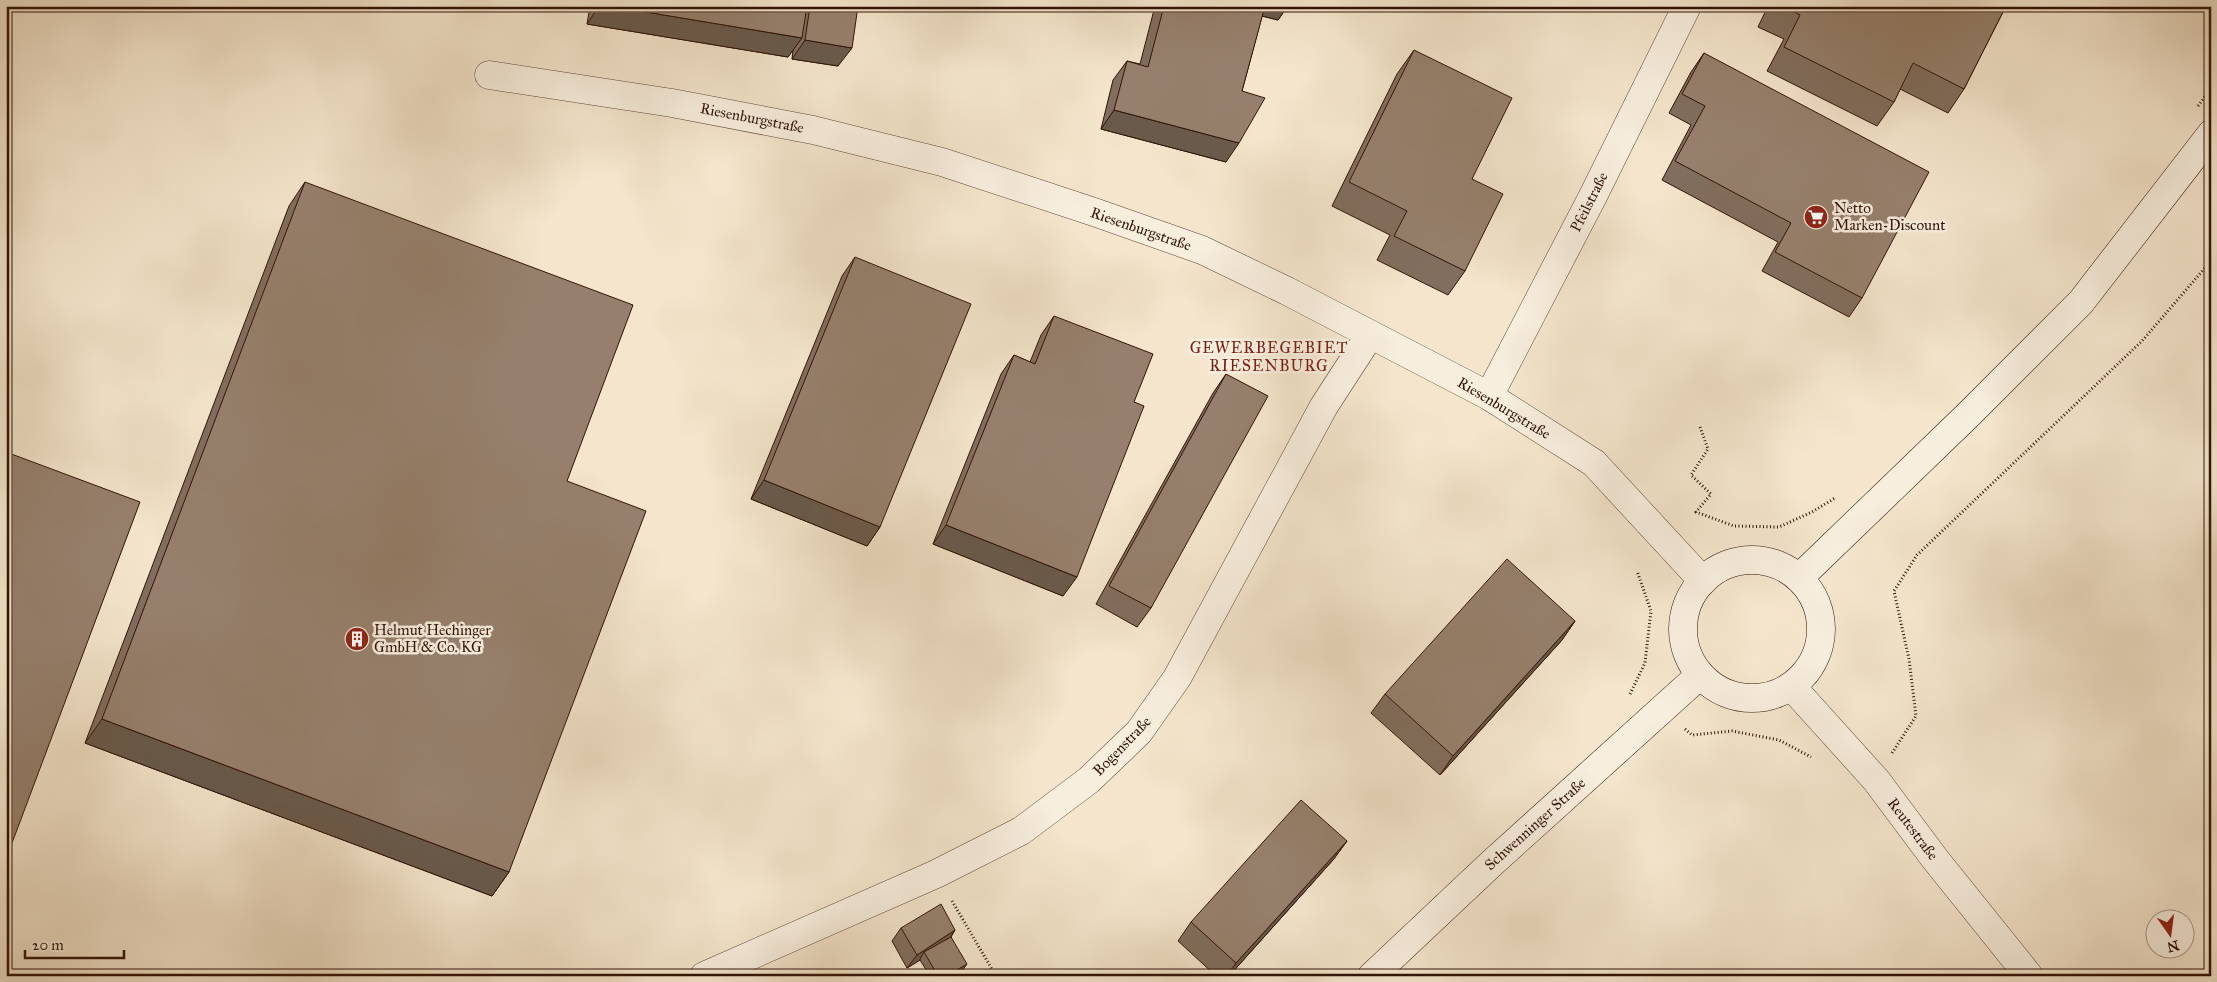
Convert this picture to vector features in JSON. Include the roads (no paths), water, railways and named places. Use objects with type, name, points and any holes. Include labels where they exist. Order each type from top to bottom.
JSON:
[{"type":"street","name":"Pfeilstraße","points":[[1489,396],[1593,196],[1687,6]]},
{"type":"street","name":"Riesenburgstraße","points":[[489,75],[672,103],[813,130],[942,162],[1202,250],[1489,396],[1594,463],[1703,581]]},
{"type":"street","points":[[1799,578],[1967,416],[2081,302],[2211,134]]},
{"type":"street","name":"Bogenstraße","points":[[704,976],[936,874],[1021,831],[1089,780],[1139,732],[1178,678],[1324,406],[1370,336]]},
{"type":"street","points":[[1752,560],[1778,564],[1799,578],[1814,597],[1822,621],[1820,646],[1810,669],[1792,687],[1767,696],[1754,698],[1734,696],[1715,688],[1700,674],[1688,656],[1683,636],[1684,614],[1692,594],[1703,581],[1727,564],[1752,560]]},
{"type":"street","name":"Schwenninger Straße","points":[[1372,976],[1492,862],[1700,674]]},
{"type":"street","name":"Reutestraße","points":[[1792,687],[1876,780],[1935,859],[2029,976]]},
{"type":"place","name":"Netto Marken-Discount","points":[[1816,217]]},
{"type":"place","name":"Helmut Hechinger GmbH & Co. KG","points":[[357,639]]},
{"type":"district","name":"GEWERBEGEBIET RIESENBURG","points":[[1269,356]]}]
